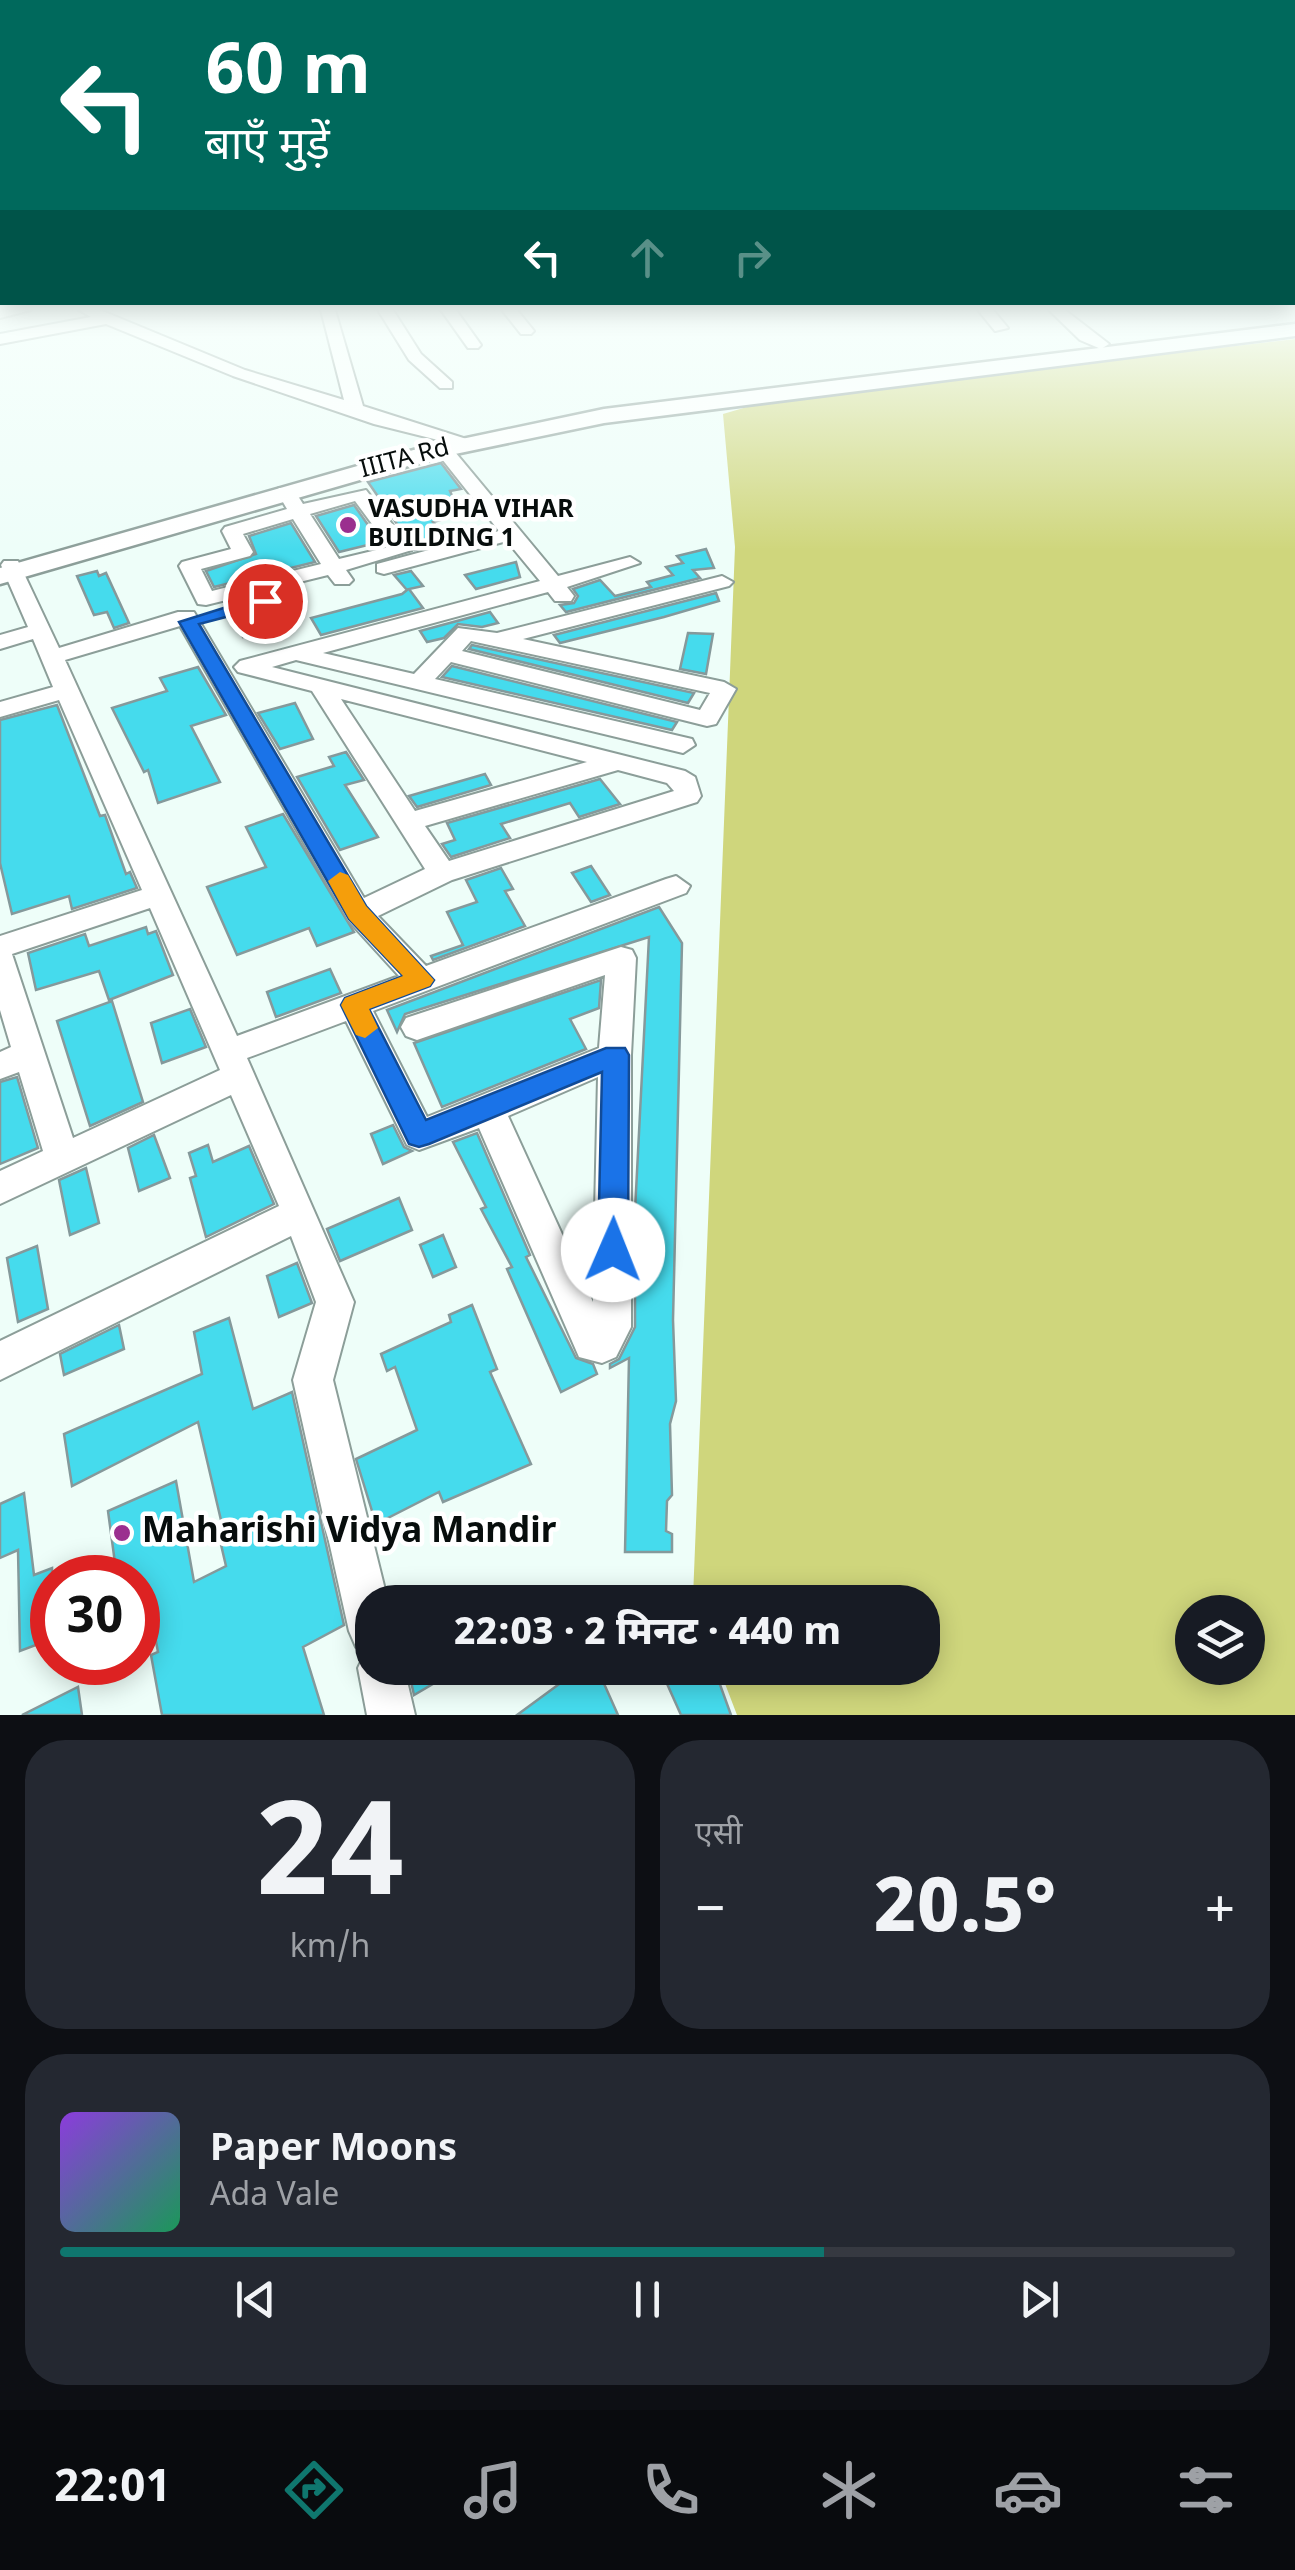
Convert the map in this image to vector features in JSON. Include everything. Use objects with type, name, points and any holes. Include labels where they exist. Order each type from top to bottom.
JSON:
[{"type":"main road","name":"IIITA Rd","points":[[6,571],[274,487],[458,444],[660,404],[763,390]]},
{"type":"main road","name":"IIITA Rd","points":[[660,404],[777,390]]},
{"type":"main road","name":"IIITA Rd","points":[[6,571],[292,501],[458,444]]},
{"type":"street","points":[[296,390],[355,409],[369,418],[431,428],[458,444],[512,533],[580,619]]},
{"type":"street","points":[[350,390],[355,409]]},
{"type":"street","points":[[188,622],[337,574],[402,550],[360,494],[292,501],[232,531],[243,552],[188,566],[206,599],[337,574],[512,533]]},
{"type":"street","points":[[292,501],[337,574]]},
{"type":"street","points":[[234,670],[630,563]]},
{"type":"street","points":[[6,571],[46,643],[300,1213],[335,1302],[313,1380],[361,1585]]},
{"type":"street","points":[[500,638],[722,582]]},
{"type":"street","points":[[0,642],[46,643],[186,617],[234,670],[358,912],[421,980]]},
{"type":"street","points":[[419,682],[466,634],[500,638],[724,690],[707,719],[447,654]]},
{"type":"street","points":[[296,653],[683,745]]},
{"type":"street","points":[[234,670],[322,688],[676,776],[686,783],[688,796],[442,873],[358,912]]},
{"type":"street","points":[[322,688],[442,873]]},
{"type":"street","points":[[0,710],[67,690]]},
{"type":"street","points":[[409,822],[618,762]]},
{"type":"street","points":[[0,1188],[63,1161],[234,1064],[354,1005],[676,886]]},
{"type":"street","points":[[0,948],[158,895]]},
{"type":"street","points":[[417,1027],[621,958],[612,1327],[602,1344],[593,1344],[488,1110]]},
{"type":"street","points":[[0,960],[15,1060],[63,1161]]},
{"type":"street","points":[[354,1005],[419,1135],[616,1055]]},
{"type":"street","points":[[0,1361],[300,1213]]},
{"type":"street","points":[[384,1685],[391,1715]]},
{"type":"green space","points":[[852,390],[1295,390],[1295,1715],[737,1715],[726,1685],[940,1685],[940,1585],[694,1585],[735,547],[723,414],[774,399]]},
{"type":"building","points":[[441,463],[461,489],[450,491],[460,515],[433,522],[448,541],[415,550],[368,482]]},
{"type":"building","name":"VASUDHA VIHAR BUILDING 1","points":[[354,505],[380,542],[339,552],[316,516]]},
{"type":"building","points":[[291,523],[315,562],[214,587],[206,571],[256,554],[249,536]]},
{"type":"building","points":[[706,549],[714,568],[693,570],[700,578],[566,612],[560,605],[574,603],[578,596],[573,589],[600,580],[615,596],[651,587],[647,582],[673,575],[666,567],[683,563],[677,556]]},
{"type":"building","points":[[516,562],[520,577],[476,589],[465,575]]},
{"type":"building","points":[[97,571],[99,576],[106,573],[129,623],[114,628],[107,612],[94,615],[77,576]]},
{"type":"building","points":[[411,571],[423,586],[409,589],[423,608],[321,635],[311,618],[402,594],[407,590],[394,575]]},
{"type":"building","points":[[716,593],[719,601],[664,617],[560,643],[554,635]]},
{"type":"building","points":[[248,599],[264,631],[243,637],[227,604]]},
{"type":"building","points":[[490,612],[498,623],[482,627],[458,624],[444,638],[427,642],[420,631]]},
{"type":"building","points":[[688,633],[713,634],[706,674],[680,669]]},
{"type":"building","points":[[472,645],[694,693],[688,703],[469,649]]},
{"type":"building","points":[[452,666],[677,722],[672,730],[442,677]]},
{"type":"building","points":[[198,667],[226,715],[191,726],[220,782],[158,803],[148,770],[144,772],[112,708],[167,691],[160,678]]},
{"type":"building","points":[[295,703],[313,739],[280,749],[258,713]]},
{"type":"building","points":[[57,705],[100,816],[105,815],[126,874],[130,872],[137,888],[72,909],[69,896],[12,914],[0,863],[0,720]]},
{"type":"building","points":[[346,752],[364,780],[345,785],[378,837],[340,850],[297,777],[334,766],[329,757]]},
{"type":"building","points":[[485,774],[491,785],[417,807],[409,796]]},
{"type":"building","points":[[600,779],[620,804],[579,817],[570,803],[501,824],[510,838],[451,857],[442,844],[455,840],[447,823]]},
{"type":"building","points":[[283,814],[354,932],[317,946],[309,928],[237,955],[207,887],[266,867],[246,827]]},
{"type":"building","points":[[591,866],[610,895],[591,902],[572,873]]},
{"type":"building","points":[[501,868],[513,889],[505,891],[525,926],[433,960],[431,956],[463,945],[447,912],[477,902],[466,880]]},
{"type":"building","points":[[659,907],[682,943],[673,1320],[676,1401],[670,1424],[672,1495],[667,1501],[666,1531],[672,1534],[672,1552],[625,1552],[629,1358],[610,1368],[610,1364],[619,1359],[635,1327],[635,1211],[649,937],[405,1014],[397,1032],[387,1010]]},
{"type":"building","points":[[146,927],[148,934],[156,931],[173,975],[109,1000],[99,971],[36,990],[28,953],[85,934],[89,946]]},
{"type":"building","points":[[330,969],[341,993],[276,1017],[267,992]]},
{"type":"building","points":[[601,980],[599,1008],[570,1019],[586,1049],[442,1107],[414,1043]]},
{"type":"building","points":[[112,1001],[143,1102],[90,1126],[57,1021]]},
{"type":"building","points":[[190,1009],[206,1047],[162,1063],[151,1023]]},
{"type":"building","points":[[17,1077],[38,1148],[0,1164],[0,1082]]},
{"type":"building","points":[[393,1125],[404,1147],[412,1151],[383,1164],[371,1134]]},
{"type":"building","points":[[477,1133],[530,1255],[526,1257],[576,1358],[593,1364],[597,1374],[561,1392],[507,1269],[512,1267],[481,1209],[486,1207],[453,1142]]},
{"type":"building","points":[[154,1135],[170,1178],[139,1191],[128,1148]]},
{"type":"building","points":[[208,1145],[213,1162],[249,1146],[274,1204],[206,1237],[190,1178],[196,1176],[189,1153]]},
{"type":"building","points":[[86,1168],[99,1223],[70,1235],[59,1180]]},
{"type":"building","points":[[399,1198],[412,1230],[340,1261],[327,1229]]},
{"type":"building","points":[[443,1235],[456,1267],[433,1277],[420,1245]]},
{"type":"building","points":[[37,1246],[48,1309],[18,1322],[7,1258]]},
{"type":"building","points":[[297,1263],[312,1303],[279,1317],[267,1276]]},
{"type":"building","points":[[472,1305],[497,1369],[490,1372],[531,1464],[443,1502],[439,1492],[376,1524],[356,1459],[417,1430],[395,1367],[387,1371],[381,1354],[451,1322],[449,1315]]},
{"type":"building","points":[[229,1318],[253,1409],[292,1392],[344,1625],[303,1647],[324,1715],[162,1715],[156,1685],[160,1685],[160,1555],[114,1555],[108,1511],[176,1481],[194,1582],[226,1566],[219,1536],[224,1533],[198,1422],[72,1486],[64,1434],[202,1374],[194,1332]]},
{"type":"building","points":[[119,1325],[124,1349],[64,1375],[60,1354]]},
{"type":"building","points":[[24,1493],[32,1555],[30,1647],[20,1651],[18,1550],[0,1558],[0,1504]]},
{"type":"building","points":[[412,1685],[431,1685],[414,1695]]},
{"type":"building","points":[[558,1685],[605,1685],[618,1715],[517,1715]]},
{"type":"building","points":[[668,1685],[720,1685],[731,1715],[681,1715]]},
{"type":"building","points":[[78,1687],[82,1715],[22,1715]]},
{"type":"slow traffic","points":[[340,881],[358,912],[421,980],[354,1005],[365,1028]]},
{"type":"place","name":"VASUDHA VIHAR BUILDING 1","points":[[348,525]]},
{"type":"place","name":"Maharishi Vidya Mandir","points":[[122,1533]]},
{"type":"route","points":[[265,601],[188,622],[222,673],[358,912],[421,980],[354,1005],[419,1135],[616,1055],[613,1250]]}]
